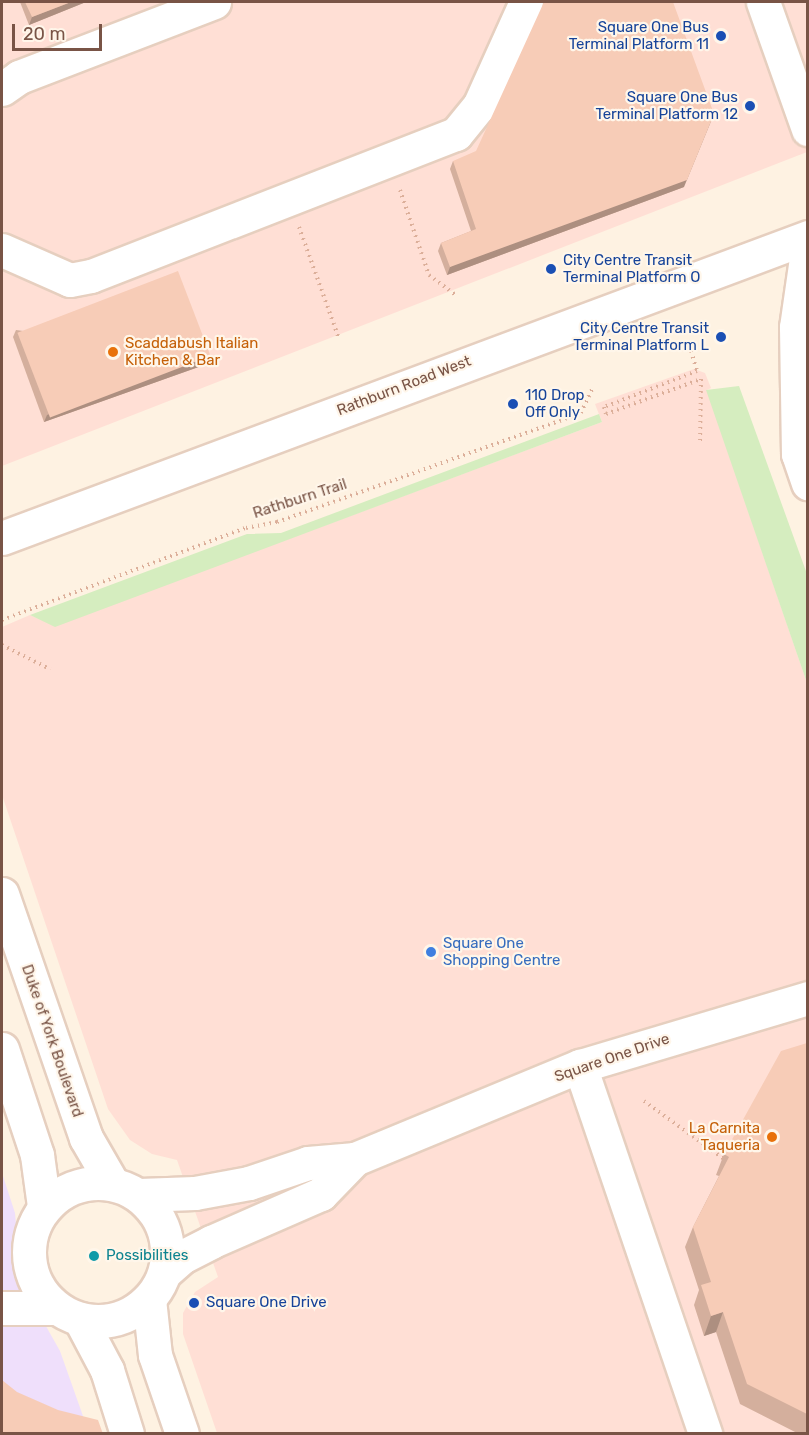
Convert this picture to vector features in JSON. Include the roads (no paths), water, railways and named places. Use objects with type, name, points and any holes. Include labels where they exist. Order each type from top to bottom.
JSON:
[{"type":"street","points":[[2,89],[19,77],[214,2]]},
{"type":"street","points":[[2,250],[70,280],[91,276],[456,134],[479,106],[526,2]]},
{"type":"street","points":[[763,2],[807,129]]},
{"type":"street","name":"Rathburn Road West","points":[[2,538],[807,237]]},
{"type":"street","points":[[807,244],[796,327],[798,454],[807,483]]},
{"type":"street","name":"Duke of York Boulevard","points":[[2,894],[86,1138],[126,1189]]},
{"type":"street","name":"Square One Drive","points":[[126,1189],[195,1194],[249,1184],[308,1163],[355,1160],[580,1066],[807,998]]},
{"type":"street","points":[[2,1049],[37,1155],[39,1215],[28,1247],[30,1270],[40,1291],[68,1313],[107,1370],[127,1434]]},
{"type":"street","points":[[580,1066],[705,1434]]},
{"type":"street","name":"Square One Drive","points":[[157,1286],[182,1257],[321,1194],[355,1160]]},
{"type":"street","points":[[2,1250],[64,1191],[87,1182],[126,1189],[154,1210],[164,1229],[168,1251],[157,1286],[155,1355],[182,1434]]},
{"type":"street","points":[[2,1308],[68,1313],[105,1321],[129,1314],[157,1286]]},
{"type":"place","name":"Square One Bus Terminal Platform 11","points":[[721,36]]},
{"type":"place","name":"Square One Bus Terminal Platform 12","points":[[750,106]]},
{"type":"place","name":"City Centre Transit Terminal Platform O","points":[[551,269]]},
{"type":"place","name":"City Centre Transit Terminal Platform L","points":[[721,337]]},
{"type":"place","name":"Scaddabush Italian Kitchen & Bar","points":[[113,352]]},
{"type":"place","name":"110 Drop Off Only","points":[[513,404]]},
{"type":"place","name":"Square One Shopping Centre","points":[[431,952]]},
{"type":"place","name":"La Carnita Taqueria","points":[[772,1137]]},
{"type":"place","name":"Possibilities","points":[[94,1256]]},
{"type":"place","name":"Square One Drive","points":[[194,1303]]}]
